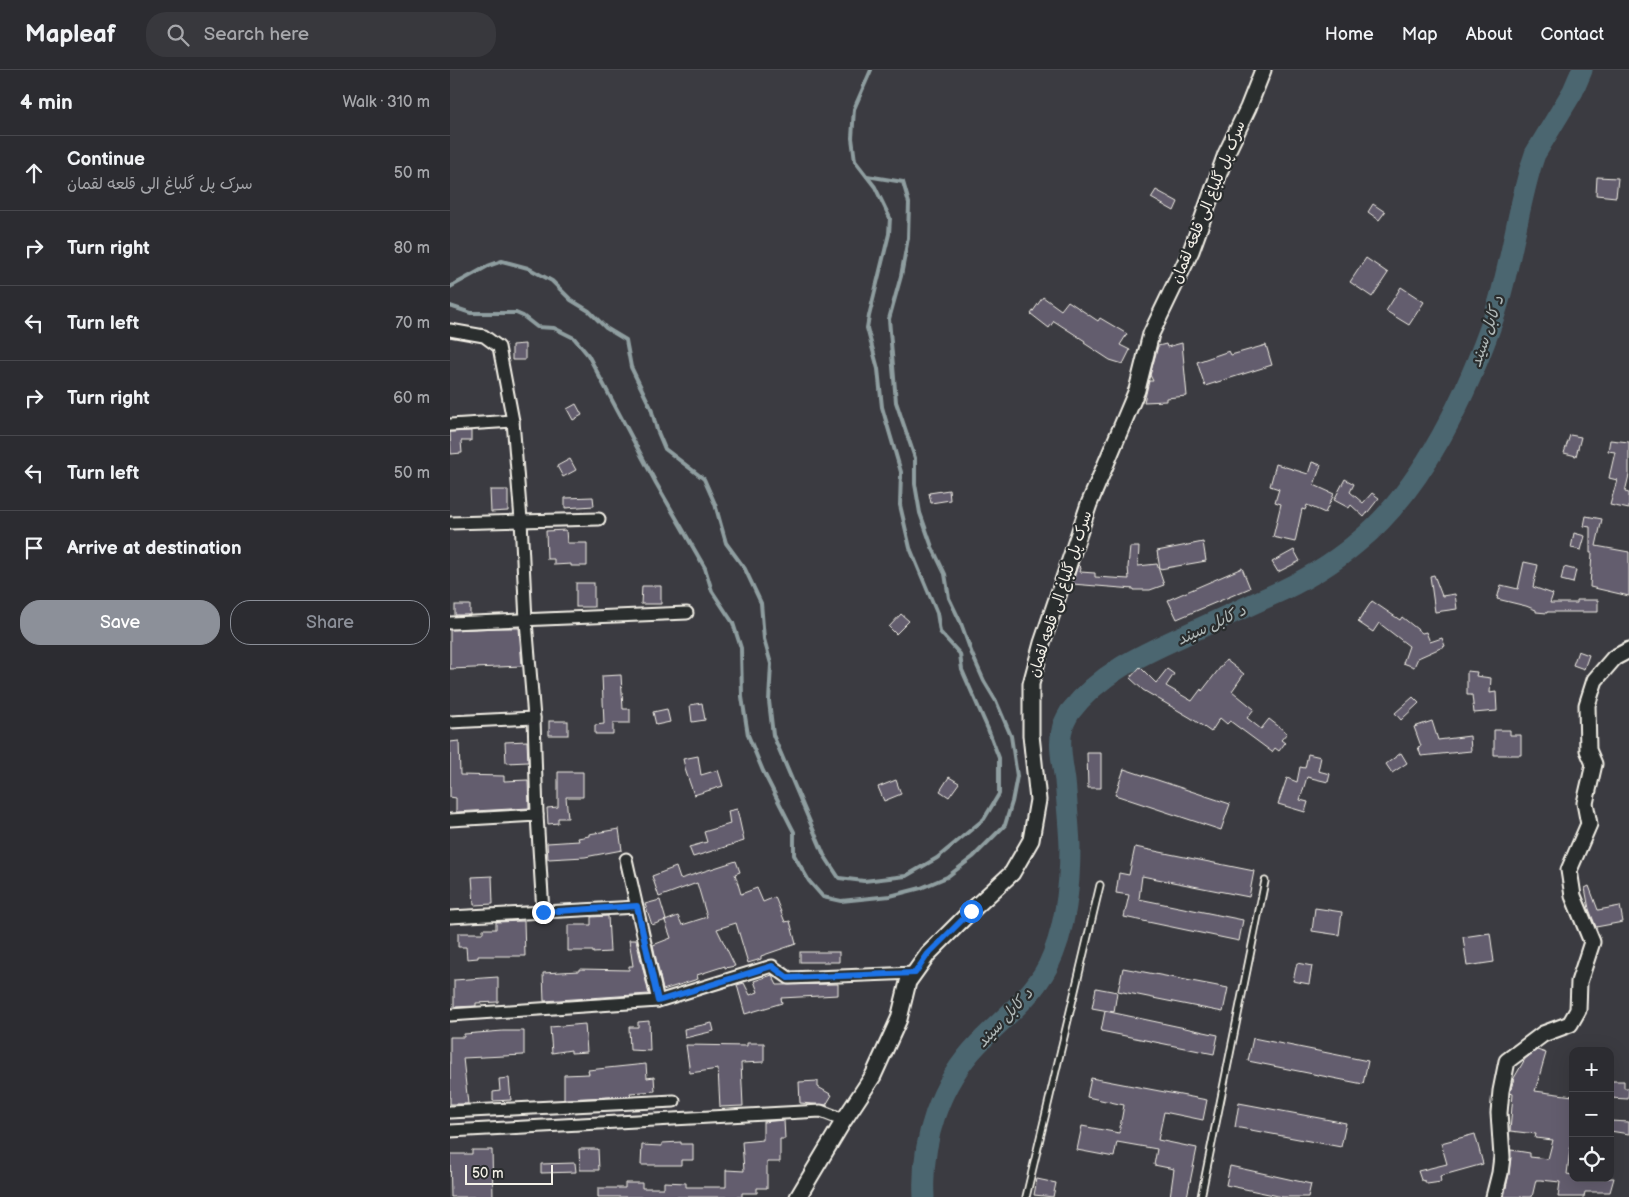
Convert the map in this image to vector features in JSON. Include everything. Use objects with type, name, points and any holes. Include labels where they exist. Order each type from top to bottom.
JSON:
[{"type":"street","name":"سرک پل گلباغ الی قلعه لقمان","points":[[798,1197],[873,1076],[899,1019],[908,982],[928,954],[1012,873],[1031,840],[1038,800],[1031,734],[1031,684],[1042,643],[1090,504],[1138,390],[1151,334],[1191,251],[1226,154],[1248,108],[1263,70]]},
{"type":"street","points":[[450,330],[484,336],[499,347],[513,421],[534,718],[536,815],[543,912]]},
{"type":"street","points":[[450,425],[513,421]]},
{"type":"street","points":[[450,523],[599,519]]},
{"type":"street","points":[[450,624],[687,613]]},
{"type":"street","points":[[1494,1197],[1502,1157],[1499,1113],[1500,1091],[1507,1061],[1542,1034],[1570,1024],[1578,1010],[1579,982],[1592,942],[1573,896],[1569,870],[1590,824],[1585,803],[1594,764],[1588,750],[1587,705],[1595,680],[1614,658],[1629,650]]},
{"type":"street","points":[[450,722],[534,718]]},
{"type":"street","points":[[450,820],[536,815]]},
{"type":"street","points":[[626,859],[658,1001]]},
{"type":"street","points":[[450,917],[637,906]]},
{"type":"street","points":[[450,1015],[658,1001],[772,966],[788,978],[915,973]]},
{"type":"street","points":[[450,1112],[674,1101]]},
{"type":"street","points":[[450,1131],[821,1111],[844,1120]]},
{"type":"lane","points":[[1201,1197],[1265,881]]},
{"type":"lane","points":[[1026,1197],[1100,884]]},
{"type":"building","points":[[1597,177],[1618,178],[1616,197],[1596,195]]},
{"type":"building","points":[[1156,190],[1178,202],[1174,211],[1151,198]]},
{"type":"building","points":[[1373,204],[1385,212],[1379,220],[1368,212]]},
{"type":"building","points":[[1366,258],[1388,273],[1372,297],[1350,282]]},
{"type":"building","points":[[1401,287],[1424,302],[1409,325],[1386,311]]},
{"type":"building","points":[[1043,297],[1061,310],[1068,301],[1098,321],[1100,318],[1127,334],[1120,345],[1130,350],[1123,364],[1110,360],[1054,321],[1049,328],[1031,314]]},
{"type":"building","points":[[1182,343],[1187,396],[1166,398],[1166,401],[1144,402],[1149,381],[1153,381],[1150,375],[1158,346],[1166,344],[1167,347]]},
{"type":"building","points":[[525,344],[525,360],[512,360],[512,345]]},
{"type":"building","points":[[1266,345],[1272,365],[1205,386],[1197,362],[1229,351],[1231,355]]},
{"type":"building","points":[[576,404],[582,415],[573,420],[567,409]]},
{"type":"building","points":[[471,431],[471,441],[461,441],[462,453],[451,454],[450,432]]},
{"type":"building","points":[[1570,435],[1581,437],[1576,456],[1564,453]]},
{"type":"building","points":[[1610,440],[1629,442],[1629,475],[1625,492],[1629,493],[1629,509],[1610,505],[1617,480],[1609,478],[1615,452],[1608,451]]},
{"type":"building","points":[[570,459],[576,470],[563,477],[557,466]]},
{"type":"building","points":[[1312,462],[1321,465],[1314,485],[1334,494],[1325,513],[1307,505],[1305,510],[1302,509],[1295,542],[1273,537],[1281,504],[1275,502],[1279,489],[1270,486],[1276,464],[1308,474]]},
{"type":"building","points":[[1345,479],[1354,484],[1350,492],[1363,503],[1372,493],[1379,498],[1364,517],[1351,505],[1349,508],[1334,500]]},
{"type":"building","points":[[490,490],[508,490],[508,511],[491,512]]},
{"type":"building","points":[[949,490],[950,500],[931,503],[929,493]]},
{"type":"building","points":[[593,497],[594,506],[565,508],[565,498]]},
{"type":"building","points":[[1586,516],[1602,519],[1596,546],[1629,552],[1629,596],[1590,587],[1592,553],[1590,553],[1590,527],[1584,526]]},
{"type":"building","points":[[566,530],[567,543],[587,543],[587,566],[571,566],[571,564],[554,565],[554,559],[547,559],[546,531]]},
{"type":"building","points":[[1574,533],[1585,536],[1581,550],[1571,548]]},
{"type":"building","points":[[1203,542],[1206,561],[1160,569],[1157,551]]},
{"type":"building","points":[[1130,547],[1139,547],[1138,566],[1157,564],[1164,585],[1150,590],[1134,590],[1072,584],[1078,565],[1081,568],[1080,572],[1095,573],[1095,577],[1129,579]]},
{"type":"building","points":[[1294,550],[1300,561],[1278,572],[1272,562]]},
{"type":"building","points":[[1524,562],[1538,565],[1533,587],[1553,594],[1550,603],[1577,603],[1577,600],[1598,600],[1598,612],[1536,612],[1536,610],[1526,606],[1497,599],[1501,585],[1518,589]]},
{"type":"building","points":[[1564,567],[1576,570],[1573,583],[1561,580]]},
{"type":"building","points":[[1242,568],[1250,588],[1177,619],[1168,600]]},
{"type":"building","points":[[1434,575],[1442,596],[1455,594],[1457,609],[1435,612],[1430,576]]},
{"type":"building","points":[[576,583],[594,583],[594,607],[576,607]]},
{"type":"building","points":[[642,586],[661,586],[661,604],[641,604]]},
{"type":"building","points":[[1372,601],[1400,620],[1402,617],[1422,633],[1426,632],[1430,642],[1442,638],[1445,646],[1418,658],[1414,667],[1403,663],[1409,646],[1379,623],[1373,632],[1358,622]]},
{"type":"building","points":[[455,605],[470,605],[470,615],[455,615]]},
{"type":"building","points":[[901,614],[909,621],[896,634],[889,627]]},
{"type":"building","points":[[519,628],[522,666],[450,669],[450,630]]},
{"type":"building","points":[[1578,651],[1589,655],[1584,669],[1573,665]]},
{"type":"building","points":[[1226,660],[1244,674],[1232,691],[1254,709],[1247,718],[1261,729],[1269,719],[1287,733],[1281,740],[1285,743],[1279,751],[1275,748],[1272,752],[1230,721],[1227,724],[1220,718],[1211,732],[1143,690],[1130,678],[1140,667],[1156,683],[1167,669],[1174,674],[1166,686],[1192,701]]},
{"type":"building","points":[[1467,671],[1477,672],[1476,676],[1491,678],[1490,693],[1496,692],[1497,711],[1474,713],[1472,695],[1467,695]]},
{"type":"building","points":[[621,675],[623,709],[630,709],[630,723],[613,723],[613,734],[595,734],[595,725],[604,724],[602,676]]},
{"type":"building","points":[[1413,697],[1419,703],[1401,720],[1395,713]]},
{"type":"building","points":[[702,703],[705,720],[692,722],[690,705]]},
{"type":"building","points":[[667,709],[670,722],[656,725],[653,712]]},
{"type":"building","points":[[549,721],[568,721],[568,735],[549,735]]},
{"type":"building","points":[[1432,721],[1438,740],[1470,736],[1471,751],[1421,756],[1418,747],[1421,746],[1414,727]]},
{"type":"building","points":[[1494,730],[1510,730],[1510,735],[1521,735],[1521,755],[1494,755]]},
{"type":"building","points":[[459,741],[460,775],[504,776],[504,781],[528,780],[529,808],[456,812],[456,798],[450,797],[450,742]]},
{"type":"building","points":[[527,741],[528,762],[506,763],[505,742]]},
{"type":"building","points":[[1087,753],[1101,753],[1101,788],[1088,788]]},
{"type":"building","points":[[1401,753],[1407,763],[1392,773],[1386,764]]},
{"type":"building","points":[[1308,754],[1321,757],[1318,771],[1330,774],[1328,782],[1307,777],[1300,800],[1308,802],[1305,812],[1278,804],[1287,778],[1297,782],[1300,767],[1305,768]]},
{"type":"building","points":[[698,756],[701,775],[718,770],[723,786],[694,795],[683,759]]},
{"type":"building","points":[[1124,769],[1230,804],[1221,830],[1115,795]]},
{"type":"building","points":[[558,772],[583,772],[583,797],[566,797],[568,818],[558,818],[558,823],[548,824],[547,808],[558,807]]},
{"type":"building","points":[[949,777],[959,783],[949,797],[940,791]]},
{"type":"building","points":[[896,780],[901,794],[884,801],[878,787]]},
{"type":"building","points":[[737,809],[744,841],[693,857],[689,847],[707,842],[704,832],[730,824],[728,811]]},
{"type":"building","points":[[619,829],[622,850],[585,857],[548,859],[547,843],[579,841],[578,838],[589,836],[589,834]]},
{"type":"building","points":[[1135,847],[1254,871],[1249,897],[1142,876],[1139,899],[1243,920],[1239,941],[1124,917],[1129,895],[1116,893],[1119,873],[1129,875]]},
{"type":"building","points":[[736,861],[740,872],[735,874],[741,894],[757,888],[763,902],[775,897],[785,922],[790,921],[796,944],[761,956],[761,959],[748,963],[736,923],[717,929],[735,966],[725,968],[725,966],[697,975],[698,979],[663,990],[653,945],[671,938],[665,921],[678,916],[682,925],[707,917],[697,883],[659,897],[652,876],[676,867],[680,879]]},
{"type":"building","points":[[492,876],[493,904],[474,905],[472,877]]},
{"type":"building","points":[[1589,886],[1598,910],[1620,906],[1623,922],[1596,927],[1589,909],[1585,888]]},
{"type":"building","points":[[660,900],[666,920],[652,925],[645,904]]},
{"type":"building","points":[[1315,908],[1342,912],[1339,935],[1312,931]]},
{"type":"building","points":[[608,916],[610,952],[568,951],[568,925],[591,925],[591,917]]},
{"type":"building","points":[[524,921],[525,956],[478,956],[478,958],[467,959],[466,947],[458,947],[458,933],[483,933],[483,929],[496,929],[496,922]]},
{"type":"building","points":[[1490,933],[1494,962],[1467,966],[1463,937]]},
{"type":"building","points":[[629,940],[636,940],[649,994],[544,1001],[543,973],[579,971],[579,969],[629,970],[629,966],[633,966]]},
{"type":"building","points":[[800,952],[839,952],[839,962],[800,962]]},
{"type":"building","points":[[1297,963],[1312,966],[1309,984],[1293,981]]},
{"type":"building","points":[[1123,968],[1228,988],[1223,1012],[1118,991]]},
{"type":"building","points":[[772,975],[777,985],[838,984],[838,995],[781,998],[782,1003],[745,1014],[737,985],[744,983],[750,995],[758,992],[754,981]]},
{"type":"building","points":[[498,977],[498,1002],[454,1007],[454,980]]},
{"type":"building","points":[[1096,988],[1117,992],[1114,1012],[1092,1008]]},
{"type":"building","points":[[1105,1011],[1218,1035],[1214,1054],[1101,1031]]},
{"type":"building","points":[[649,1021],[650,1051],[630,1050],[629,1027],[638,1027],[638,1022]]},
{"type":"building","points":[[712,1023],[714,1031],[685,1038],[684,1029]]},
{"type":"building","points":[[585,1024],[587,1052],[571,1053],[571,1050],[552,1053],[550,1027]]},
{"type":"building","points":[[524,1031],[524,1055],[463,1058],[468,1104],[450,1104],[450,1037],[464,1037],[464,1034]]},
{"type":"building","points":[[1253,1038],[1368,1061],[1363,1084],[1248,1061]]},
{"type":"building","points":[[747,1043],[764,1043],[764,1062],[741,1063],[743,1106],[720,1107],[718,1069],[690,1073],[686,1045],[747,1046]]},
{"type":"building","points":[[1537,1050],[1546,1053],[1535,1091],[1569,1095],[1569,1158],[1567,1174],[1569,1174],[1569,1182],[1613,1182],[1610,1192],[1585,1192],[1584,1197],[1558,1197],[1560,1182],[1536,1180],[1532,1197],[1504,1197],[1509,1174],[1511,1150],[1530,1153],[1530,1157],[1548,1159],[1553,1140],[1535,1138],[1536,1134],[1510,1131],[1513,1094],[1510,1093],[1514,1078],[1525,1059]]},
{"type":"building","points":[[646,1064],[647,1078],[654,1077],[655,1091],[630,1093],[631,1096],[564,1099],[564,1075],[589,1074],[588,1070]]},
{"type":"building","points":[[509,1078],[511,1100],[493,1101],[493,1092],[500,1091],[499,1079]]},
{"type":"building","points":[[1091,1078],[1207,1100],[1203,1120],[1164,1112],[1158,1140],[1197,1148],[1187,1197],[1170,1197],[1174,1169],[1154,1165],[1157,1149],[1117,1142],[1114,1157],[1077,1150],[1082,1126],[1119,1133],[1124,1105],[1087,1097]]},
{"type":"building","points":[[818,1081],[818,1087],[832,1095],[826,1105],[800,1103],[799,1082]]},
{"type":"building","points":[[1614,1081],[1624,1081],[1624,1088],[1629,1088],[1628,1099],[1614,1098]]},
{"type":"building","points":[[1239,1103],[1346,1123],[1341,1147],[1235,1127]]},
{"type":"building","points":[[784,1120],[785,1139],[780,1139],[780,1162],[767,1162],[767,1188],[757,1188],[757,1193],[742,1193],[742,1197],[598,1197],[598,1188],[625,1188],[625,1183],[642,1183],[642,1188],[664,1188],[664,1182],[686,1183],[686,1187],[726,1187],[726,1170],[744,1171],[742,1142],[763,1140],[763,1122]]},
{"type":"building","points":[[1614,1121],[1629,1122],[1629,1134],[1614,1132]]},
{"type":"building","points":[[1475,1134],[1483,1164],[1440,1176],[1441,1182],[1427,1184],[1421,1180],[1418,1171],[1447,1164],[1441,1143]]},
{"type":"building","points":[[681,1142],[681,1144],[693,1144],[693,1160],[681,1160],[681,1165],[641,1165],[642,1145],[662,1146],[662,1143]]},
{"type":"building","points":[[579,1149],[598,1149],[599,1170],[580,1170]]},
{"type":"building","points":[[472,1150],[492,1150],[493,1197],[451,1197],[450,1154],[472,1154]]},
{"type":"building","points":[[575,1163],[576,1172],[541,1173],[541,1164]]},
{"type":"building","points":[[1230,1166],[1311,1184],[1308,1197],[1283,1197],[1226,1185]]},
{"type":"building","points":[[1037,1179],[1056,1183],[1053,1197],[1034,1195]]},
{"type":"waterway","points":[[450,287],[488,266],[502,261],[528,268],[552,281],[571,300],[589,311],[606,328],[626,340],[631,367],[651,408],[665,449],[704,479],[715,504],[726,543],[745,569],[761,603],[764,639],[771,664],[769,701],[773,735],[824,855],[839,878],[864,881],[906,876],[937,858],[984,819],[999,794],[999,758],[962,670],[960,654],[940,632],[937,613],[910,548],[900,505],[901,472],[882,407],[878,369],[867,328],[889,234],[890,218],[875,187],[855,161],[852,138],[854,109],[871,70]]},
{"type":"waterway","name":"د کابل سيند","points":[[924,1197],[926,1155],[935,1114],[943,1095],[965,1059],[1034,988],[1048,966],[1059,937],[1066,908],[1070,861],[1069,822],[1060,742],[1065,721],[1069,714],[1095,686],[1139,657],[1282,591],[1327,566],[1382,520],[1404,494],[1442,436],[1472,373],[1496,311],[1526,184],[1535,154],[1573,91],[1582,70]]},
{"type":"waterway","points":[[450,306],[471,313],[516,313],[537,327],[554,328],[574,338],[588,355],[656,483],[705,568],[712,591],[733,623],[741,648],[742,697],[748,735],[763,771],[794,832],[794,855],[809,881],[823,897],[841,901],[890,896],[921,888],[947,877],[973,857],[1005,825],[1017,776],[1011,736],[996,701],[984,681],[949,598],[945,574],[932,547],[920,513],[915,484],[915,458],[896,402],[889,319],[901,276],[908,238],[909,203],[903,182],[867,176]]},
{"type":"route","points":[[543,912],[637,906],[658,1001],[772,966],[788,978],[915,973],[928,954],[971,911]]}]
